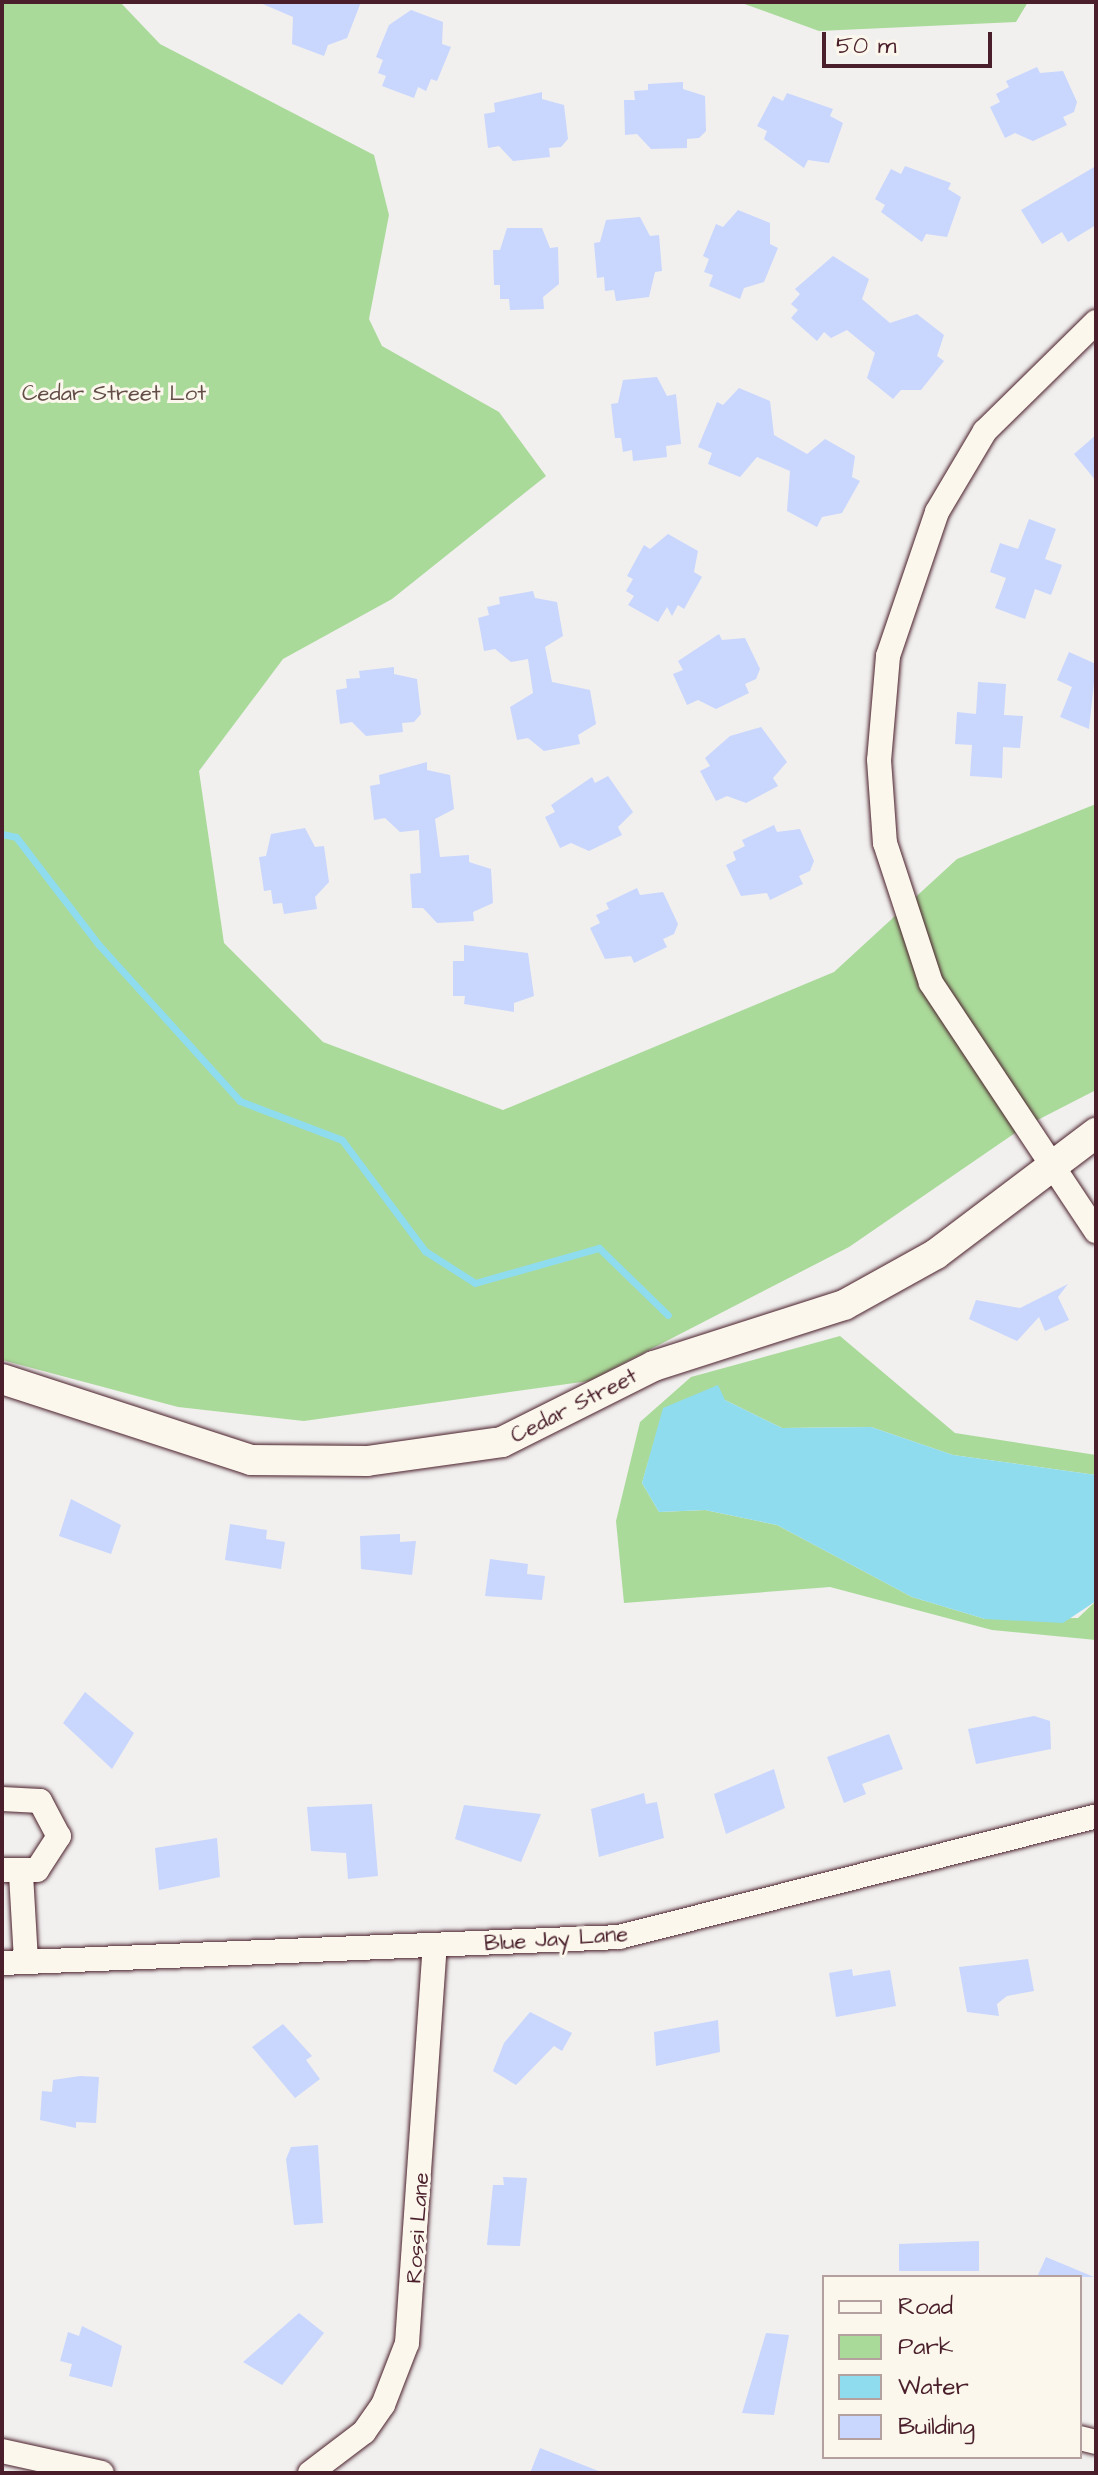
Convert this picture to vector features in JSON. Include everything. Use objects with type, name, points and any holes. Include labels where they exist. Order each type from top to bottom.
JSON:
[{"type":"street","points":[[1096,322],[1029,382],[957,472],[902,602],[881,716],[885,843],[910,932],[960,1034],[1048,1168],[1096,1231]]},
{"type":"street","name":"Cedar Street","points":[[2,1379],[251,1460],[367,1461],[502,1442],[654,1366],[844,1305],[936,1254],[1096,1133]]},
{"type":"street","points":[[2,1799],[40,1801],[59,1828],[50,1860],[12,1872],[14,1963]]},
{"type":"street","name":"Blue Jay Lane","points":[[14,1963],[619,1937],[1096,1816]]},
{"type":"street","name":"Rossi Lane","points":[[310,2473],[364,2432],[383,2405],[407,2343],[435,1946]]},
{"type":"street","points":[[2,2451],[102,2473]]},
{"type":"green space","name":"Cedar Street Lot","points":[[2,2],[120,2],[160,44],[374,155],[389,215],[369,319],[382,346],[499,412],[546,476],[392,599],[283,659],[199,771],[224,943],[323,1042],[503,1110],[834,972],[957,859],[1096,804],[1096,1090],[1024,1127],[849,1247],[589,1381],[304,1421],[178,1407],[2,1360]]},
{"type":"green space","points":[[739,2],[1028,2],[1016,22],[819,31]]},
{"type":"green space","points":[[840,1336],[955,1433],[1096,1455],[1096,1475],[953,1455],[871,1427],[782,1428],[725,1400],[664,1408],[642,1483],[659,1512],[705,1510],[777,1525],[912,1597],[985,1619],[1078,1618],[1096,1601],[1096,1640],[992,1630],[830,1587],[624,1603],[616,1521],[640,1422],[691,1377]]},
{"type":"water","points":[[718,1385],[725,1400],[782,1428],[871,1427],[953,1455],[1096,1475],[1096,1601],[1063,1623],[985,1619],[912,1597],[777,1525],[705,1510],[659,1512],[642,1483],[663,1408]]},
{"type":"building","points":[[258,2],[361,2],[347,38],[328,45],[324,56],[292,44],[293,17]]},
{"type":"building","points":[[411,10],[443,22],[442,44],[451,47],[437,81],[431,79],[426,91],[418,87],[414,98],[382,86],[386,76],[378,73],[383,60],[376,57],[389,25]]},
{"type":"building","points":[[1037,67],[1040,73],[1063,71],[1077,102],[1074,112],[1063,117],[1067,125],[1033,141],[1015,133],[1005,138],[990,107],[1000,102],[996,94],[1009,87],[1006,81]]},
{"type":"building","points":[[683,82],[683,89],[705,96],[706,131],[699,138],[687,139],[687,148],[651,149],[637,134],[625,135],[624,100],[635,100],[634,91],[648,90],[648,84]]},
{"type":"building","points":[[542,92],[542,99],[564,105],[568,139],[561,147],[549,148],[550,157],[513,161],[499,146],[488,148],[484,114],[495,112],[494,103]]},
{"type":"building","points":[[787,93],[833,109],[830,116],[843,123],[829,163],[808,160],[804,168],[764,139],[767,131],[757,126],[773,96],[783,101]]},
{"type":"building","points":[[905,166],[951,183],[948,189],[961,197],[947,237],[926,234],[922,242],[881,212],[885,205],[875,199],[891,169],[901,174]]},
{"type":"building","points":[[1096,166],[1096,225],[1068,242],[1062,232],[1042,244],[1021,210]]},
{"type":"building","points":[[738,210],[770,223],[770,244],[778,248],[764,282],[744,288],[740,299],[709,286],[713,275],[704,272],[709,259],[703,256],[716,224],[723,227]]},
{"type":"building","points":[[640,217],[650,236],[659,235],[662,271],[655,272],[649,297],[616,301],[614,290],[605,291],[604,277],[597,278],[594,243],[600,242],[606,220]]},
{"type":"building","points":[[507,228],[542,228],[550,248],[558,247],[559,284],[543,297],[544,309],[510,310],[509,299],[500,299],[500,285],[494,285],[493,250],[500,250]]},
{"type":"building","points":[[833,256],[869,279],[862,299],[890,323],[917,314],[944,335],[937,356],[944,361],[921,390],[901,390],[893,399],[867,378],[875,353],[847,330],[831,338],[824,332],[817,341],[791,318],[798,310],[791,304],[800,294],[795,289]]},
{"type":"building","points":[[657,377],[667,396],[676,394],[681,444],[666,446],[667,457],[633,461],[632,450],[623,452],[621,438],[615,438],[611,404],[618,403],[623,380]]},
{"type":"building","points":[[739,388],[770,401],[774,435],[807,454],[825,439],[855,456],[852,477],[860,481],[842,513],[822,517],[817,527],[787,511],[790,471],[757,457],[740,477],[708,464],[712,453],[698,447],[717,402],[723,405]]},
{"type":"building","points":[[1096,435],[1096,481],[1074,454]]},
{"type":"building","points":[[1029,519],[1056,529],[1045,559],[1062,565],[1051,595],[1035,589],[1025,619],[995,608],[1006,578],[990,572],[1000,543],[1018,549]]},
{"type":"building","points":[[668,534],[698,551],[694,572],[702,577],[684,609],[678,605],[672,616],[667,607],[658,622],[628,605],[634,596],[626,591],[633,579],[627,576],[644,545],[650,549]]},
{"type":"building","points":[[533,591],[535,598],[557,602],[563,636],[545,647],[552,682],[590,690],[596,724],[578,735],[580,744],[544,751],[528,738],[517,740],[510,707],[533,693],[528,659],[511,662],[495,649],[484,651],[478,618],[489,615],[487,607],[500,604],[499,597]]},
{"type":"building","points":[[719,634],[722,640],[745,638],[760,669],[756,679],[745,684],[749,693],[716,709],[698,700],[687,705],[673,674],[683,670],[678,661]]},
{"type":"building","points":[[1069,652],[1096,664],[1089,729],[1060,717],[1072,687],[1057,680]]},
{"type":"building","points":[[394,667],[394,674],[417,679],[421,714],[414,722],[402,723],[403,732],[366,736],[352,722],[340,724],[336,690],[347,688],[346,679],[360,678],[359,671]]},
{"type":"building","points":[[978,682],[1006,684],[1004,715],[1023,716],[1020,748],[1003,747],[1002,778],[970,776],[972,745],[955,744],[957,712],[976,714]]},
{"type":"building","points":[[761,727],[787,762],[773,778],[778,786],[746,803],[727,796],[716,801],[700,771],[710,766],[705,758],[730,736]]},
{"type":"building","points":[[427,762],[427,770],[450,775],[454,809],[435,819],[440,857],[469,855],[469,862],[491,869],[493,903],[473,912],[474,921],[437,923],[423,908],[412,908],[410,874],[421,873],[419,830],[400,832],[385,818],[374,820],[370,786],[380,784],[379,775]]},
{"type":"building","points":[[608,776],[633,812],[618,827],[622,835],[589,851],[571,843],[560,848],[545,817],[555,812],[551,805],[592,777],[595,783]]},
{"type":"building","points":[[774,825],[777,832],[800,829],[814,861],[810,871],[799,876],[803,884],[770,900],[767,893],[741,896],[726,865],[736,860],[733,852],[745,846],[742,840]]},
{"type":"building","points":[[305,828],[315,847],[324,846],[329,882],[315,897],[317,909],[284,914],[282,903],[273,904],[271,890],[264,891],[259,857],[266,856],[271,834]]},
{"type":"building","points":[[637,888],[640,895],[663,892],[678,924],[674,934],[663,939],[667,947],[634,963],[631,956],[605,959],[590,928],[600,923],[596,915],[609,909],[606,903]]},
{"type":"building","points":[[464,945],[528,953],[534,996],[514,1003],[514,1012],[464,1004],[465,996],[453,996],[453,961],[464,961]]},
{"type":"building","points":[[1068,1284],[1058,1297],[1069,1320],[1045,1331],[1039,1317],[1017,1341],[969,1319],[976,1300],[1020,1308]]},
{"type":"building","points":[[71,1499],[121,1525],[111,1554],[59,1536]]},
{"type":"building","points":[[230,1524],[267,1530],[266,1539],[285,1542],[281,1569],[225,1560]]},
{"type":"building","points":[[400,1534],[400,1542],[416,1541],[412,1575],[361,1569],[360,1536]]},
{"type":"building","points":[[490,1559],[528,1564],[527,1574],[545,1576],[542,1600],[485,1596]]},
{"type":"building","points":[[85,1692],[134,1733],[112,1769],[63,1723]]},
{"type":"building","points":[[1034,1716],[1050,1721],[1051,1749],[976,1764],[968,1729]]},
{"type":"building","points":[[889,1734],[903,1769],[862,1784],[866,1794],[844,1803],[827,1757]]},
{"type":"building","points":[[774,1769],[785,1808],[726,1834],[714,1794]]},
{"type":"building","points":[[644,1793],[646,1804],[657,1802],[664,1838],[599,1857],[591,1809]]},
{"type":"building","points":[[372,1804],[378,1876],[348,1879],[346,1853],[311,1851],[307,1807]]},
{"type":"building","points":[[464,1805],[541,1814],[521,1862],[455,1839]]},
{"type":"building","points":[[217,1838],[220,1877],[159,1890],[155,1848]]},
{"type":"building","points":[[1028,1959],[1034,1991],[1007,1996],[997,2004],[999,2016],[967,2012],[959,1967]]},
{"type":"building","points":[[852,1969],[853,1976],[890,1970],[896,2006],[836,2017],[829,1973]]},
{"type":"building","points":[[530,2012],[572,2033],[562,2051],[554,2046],[516,2085],[493,2071],[504,2043]]},
{"type":"building","points":[[718,2020],[720,2052],[656,2066],[654,2032]]},
{"type":"building","points":[[283,2024],[312,2056],[306,2060],[320,2079],[295,2098],[252,2047]]},
{"type":"building","points":[[99,2077],[96,2123],[76,2122],[76,2128],[40,2120],[42,2091],[52,2092],[53,2080]]},
{"type":"building","points":[[318,2145],[323,2223],[294,2225],[286,2159],[291,2147]]},
{"type":"building","points":[[503,2177],[527,2178],[520,2246],[487,2245],[493,2185],[504,2185]]},
{"type":"building","points":[[979,2241],[979,2271],[899,2271],[899,2244]]},
{"type":"building","points":[[1046,2257],[1094,2277],[1082,2275],[1038,2275]]},
{"type":"building","points":[[299,2313],[324,2333],[282,2385],[243,2362]]},
{"type":"building","points":[[82,2326],[122,2346],[112,2387],[69,2376],[72,2364],[60,2361],[68,2332],[79,2336]]},
{"type":"building","points":[[766,2333],[789,2335],[774,2415],[742,2413]]},
{"type":"building","points":[[540,2448],[601,2472],[530,2473]]},
{"type":"waterway","points":[[2,834],[16,837],[99,945],[240,1101],[342,1140],[425,1251],[475,1283],[599,1248],[668,1315]]}]
